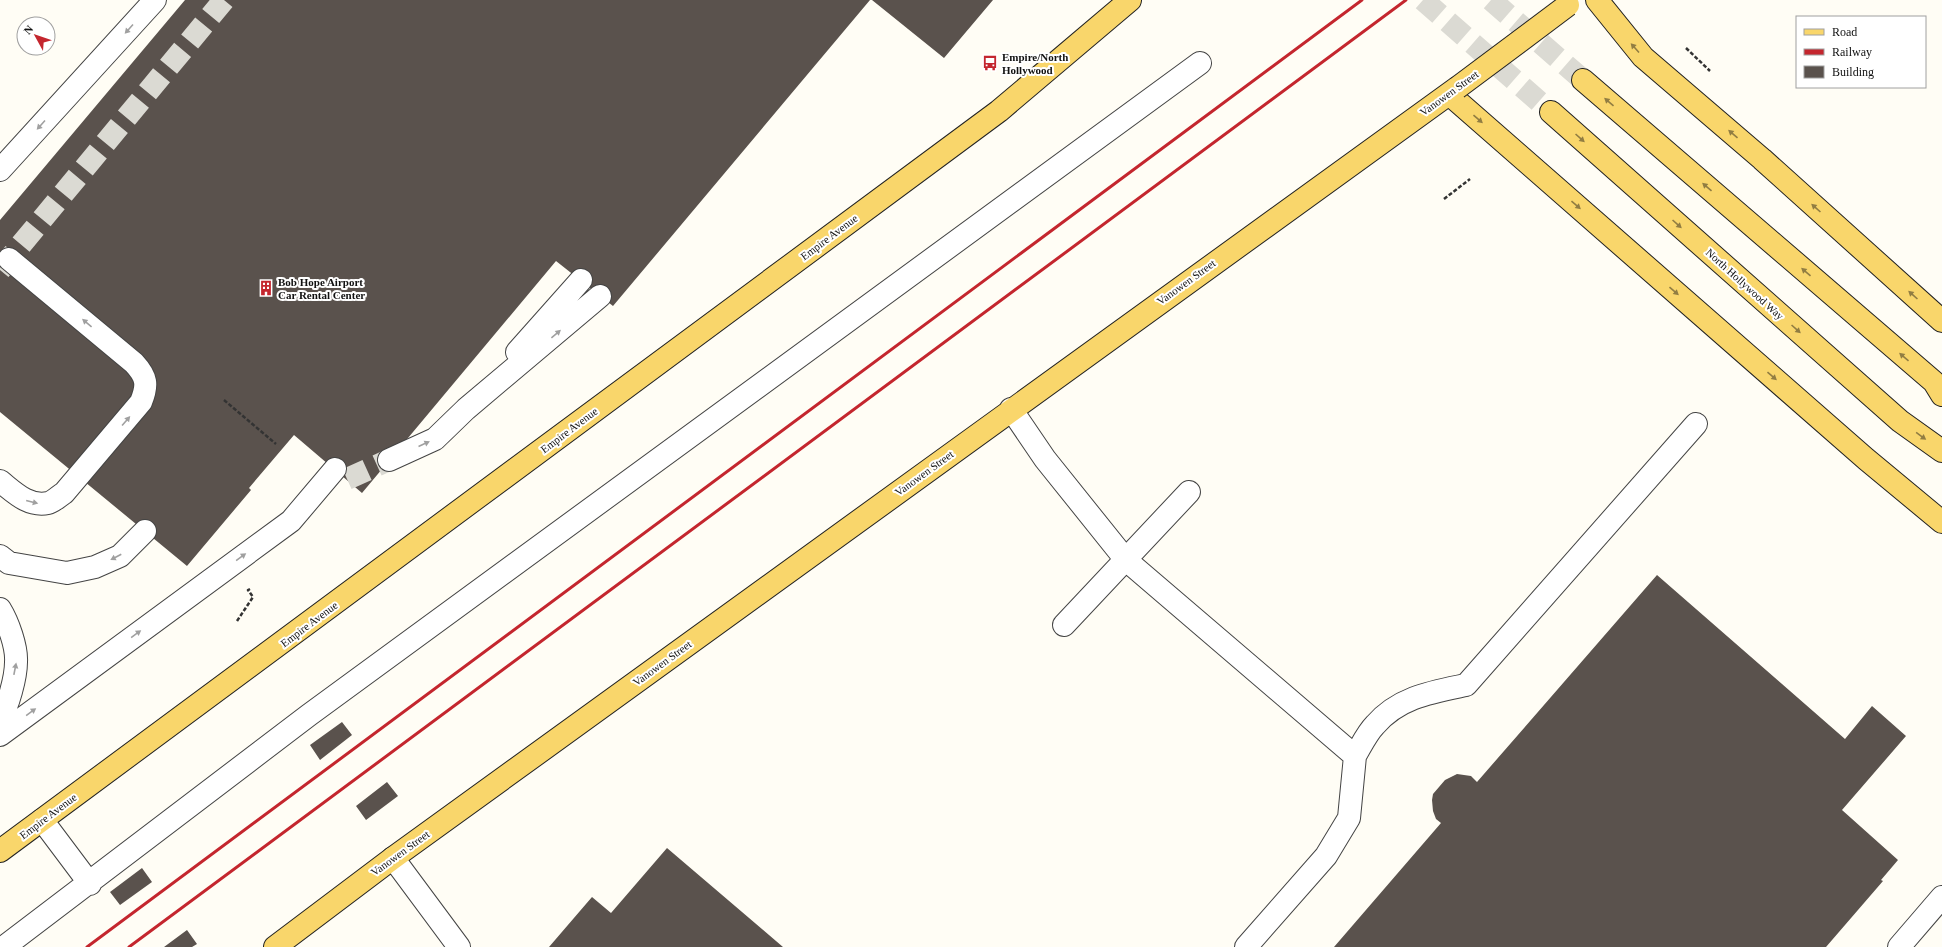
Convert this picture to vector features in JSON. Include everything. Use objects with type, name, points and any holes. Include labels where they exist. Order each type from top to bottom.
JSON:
[{"type":"main road","name":"Empire Avenue","points":[[0,851],[999,110],[1114,8],[1130,0]]},
{"type":"main road","points":[[1597,0],[1643,57],[1768,165],[1942,321]]},
{"type":"main road","name":"Vanowen Street","points":[[275,947],[392,858],[1453,91],[1571,2]]},
{"type":"main road","points":[[1583,80],[1934,382],[1942,395]]},
{"type":"main road","points":[[1453,91],[1860,454],[1942,522]]},
{"type":"main road","name":"North Hollywood Way","points":[[1551,112],[1900,421],[1942,452]]},
{"type":"lane","points":[[0,170],[155,0]]},
{"type":"lane","points":[[4,947],[90,884],[309,715],[1200,63]]},
{"type":"lane","points":[[0,481],[21,498],[35,504],[49,503],[64,493],[142,402],[146,392],[146,382],[143,373],[134,363],[9,259]]},
{"type":"lane","points":[[466,409],[581,280]]},
{"type":"lane","points":[[389,460],[435,439],[466,409],[600,296]]},
{"type":"lane","points":[[1012,409],[1045,459],[1126,560],[1355,756]]},
{"type":"lane","points":[[1246,947],[1326,856],[1349,818],[1355,756],[1374,725],[1400,703],[1422,694],[1466,685],[1696,424]]},
{"type":"lane","points":[[0,735],[291,521],[341,474]]},
{"type":"lane","points":[[1064,625],[1189,492]]},
{"type":"lane","points":[[0,556],[9,563],[67,573],[95,567],[120,556],[145,531]]},
{"type":"lane","points":[[0,609],[8,624],[16,662],[7,708],[0,719]]},
{"type":"lane","points":[[42,820],[90,884]]},
{"type":"lane","points":[[392,858],[459,947]]},
{"type":"lane","points":[[1899,947],[1942,897]]},
{"type":"path","points":[[1686,48],[1710,71]]},
{"type":"path","points":[[1444,199],[1470,179]]},
{"type":"path","points":[[224,400],[276,444]]},
{"type":"building","name":"Bob Hope Airport Car Rental Center","points":[[185,0],[870,0],[613,306],[556,261],[362,493],[294,435],[249,488],[251,490],[187,566],[0,412],[0,220]]},
{"type":"building","points":[[872,0],[993,0],[944,58]]},
{"type":"building","points":[[1657,575],[1845,739],[1872,706],[1906,736],[1842,810],[1898,860],[1881,880],[1883,881],[1826,947],[1334,947],[1441,823],[1436,819],[1433,811],[1432,800],[1433,794],[1445,780],[1457,774],[1471,776],[1477,782]]},
{"type":"building","points":[[342,722],[352,735],[320,760],[310,745]]},
{"type":"building","points":[[387,782],[398,796],[366,820],[356,806]]},
{"type":"building","points":[[667,848],[783,947],[549,947],[592,897],[611,913]]},
{"type":"building","points":[[142,868],[152,882],[120,905],[110,892]]},
{"type":"building","points":[[187,930],[197,944],[192,947],[164,947]]},
{"type":"tunnel","points":[[0,270],[224,0]]},
{"type":"tunnel","points":[[1423,0],[1551,112]]},
{"type":"tunnel","points":[[1491,0],[1583,80]]},
{"type":"tunnel","points":[[347,479],[389,460]]},
{"type":"railway","points":[[87,947],[1362,0]]},
{"type":"railway","points":[[129,947],[1406,0]]},
{"type":"place","name":"Empire/North Hollywood","points":[[990,63]]},
{"type":"place","name":"Bob Hope Airport Car Rental Center","points":[[266,288]]}]
